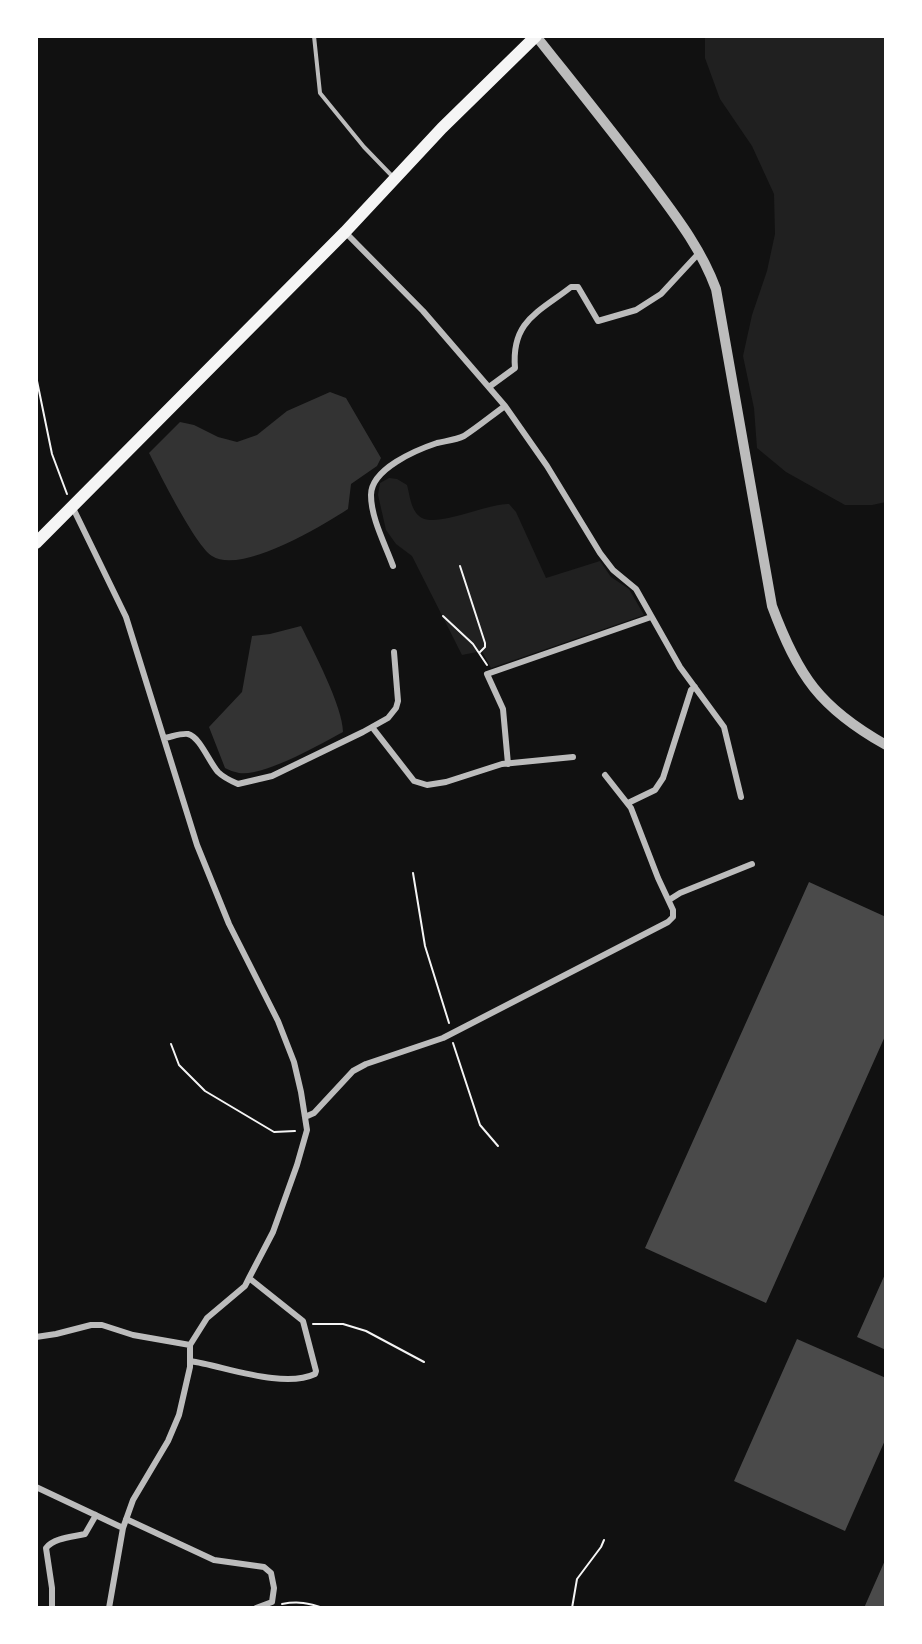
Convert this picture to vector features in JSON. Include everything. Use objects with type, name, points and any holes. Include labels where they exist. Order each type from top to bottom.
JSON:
[{"type":"main road","points":[[36,543],[345,232],[442,128],[536,36]]},
{"type":"street","points":[[536,36],[620,142],[700,252],[716,289],[770,596],[783,636],[801,672],[826,703],[855,727],[886,745]]},
{"type":"street","points":[[345,232],[423,310],[505,406],[547,466],[600,553],[613,570],[636,589],[680,667],[724,727],[741,797]]},
{"type":"street","points":[[489,387],[515,368],[514,353],[521,328],[572,287],[578,287],[598,321],[636,310],[661,294],[700,252]]},
{"type":"street","points":[[393,566],[375,516],[371,495],[373,483],[378,475],[388,467],[428,446],[462,437],[505,406]]},
{"type":"street","points":[[72,506],[126,617],[197,844],[229,924],[278,1021],[294,1062],[307,1130],[273,1232],[245,1286],[207,1318],[190,1345],[186,1390],[179,1415],[168,1441],[133,1500],[123,1528],[109,1608]]},
{"type":"street","points":[[508,764],[503,709],[487,674],[651,617]]},
{"type":"street","points":[[164,738],[187,734],[192,736],[198,741],[207,758],[220,774],[238,784],[272,776],[388,718],[396,708],[398,688],[394,652]]},
{"type":"street","points":[[628,803],[655,789],[663,778],[691,690],[695,687]]},
{"type":"street","points":[[372,727],[414,781],[420,784],[446,782],[508,764],[573,757]]},
{"type":"street","points":[[305,1117],[314,1113],[353,1071],[366,1064],[450,1035],[668,922],[673,917],[673,910],[628,803],[605,775]]},
{"type":"street","points":[[669,900],[680,893],[752,864]]},
{"type":"street","points":[[190,1361],[266,1377],[310,1376],[316,1371],[304,1324],[283,1303],[249,1278]]},
{"type":"street","points":[[36,1337],[91,1325],[102,1325],[133,1335],[190,1345]]},
{"type":"street","points":[[36,1487],[123,1528]]},
{"type":"street","points":[[52,1608],[52,1587],[46,1548],[49,1543],[85,1534],[96,1515]]},
{"type":"street","points":[[126,1519],[214,1560],[264,1567],[271,1573],[274,1588],[272,1602],[256,1608]]},
{"type":"lane","points":[[314,36],[321,93],[364,147],[395,178]]},
{"type":"path","points":[[36,375],[52,454],[72,506]]},
{"type":"path","points":[[460,566],[485,643],[485,648],[479,653]]},
{"type":"path","points":[[443,616],[473,644],[492,672]]},
{"type":"path","points":[[412,873],[425,946],[449,1018],[450,1035],[480,1125],[498,1146]]},
{"type":"path","points":[[171,1044],[179,1065],[205,1091],[274,1132],[307,1130]]},
{"type":"path","points":[[304,1324],[344,1324],[366,1331],[424,1362]]},
{"type":"path","points":[[572,1608],[577,1579],[602,1547],[604,1540]]},
{"type":"path","points":[[279,1604],[296,1601],[323,1608]]},
{"type":"path","points":[[388,1608],[397,1608]]},
{"type":"shaded area","points":[[705,36],[886,36],[886,502],[872,505],[845,505],[786,472],[757,448],[754,408],[743,356],[775,234],[774,194],[752,146],[720,99],[705,58]]},
{"type":"shaded area","points":[[330,392],[346,398],[381,458],[377,466],[351,484],[348,509],[301,536],[261,554],[242,559],[225,560],[212,556],[187,524],[149,453],[180,422],[194,425],[218,437],[237,442],[257,435],[287,411]]},
{"type":"shaded area","points":[[389,478],[397,479],[407,485],[415,512],[422,518],[430,520],[509,504],[516,512],[546,578],[600,561],[611,577],[629,589],[644,615],[491,668],[482,651],[462,655],[412,556],[396,544],[386,530],[378,495],[380,483]]},
{"type":"shaded area","points":[[301,626],[333,694],[342,721],[343,732],[292,758],[262,770],[239,773],[225,768],[209,727],[242,692],[252,636]]},
{"type":"building","points":[[809,882],[886,917],[886,1034],[766,1303],[645,1248]]},
{"type":"building","points":[[886,1272],[886,1350],[857,1337]]},
{"type":"building","points":[[797,1339],[886,1378],[886,1438],[845,1531],[734,1481]]},
{"type":"building","points":[[886,1558],[886,1608],[864,1608]]}]
